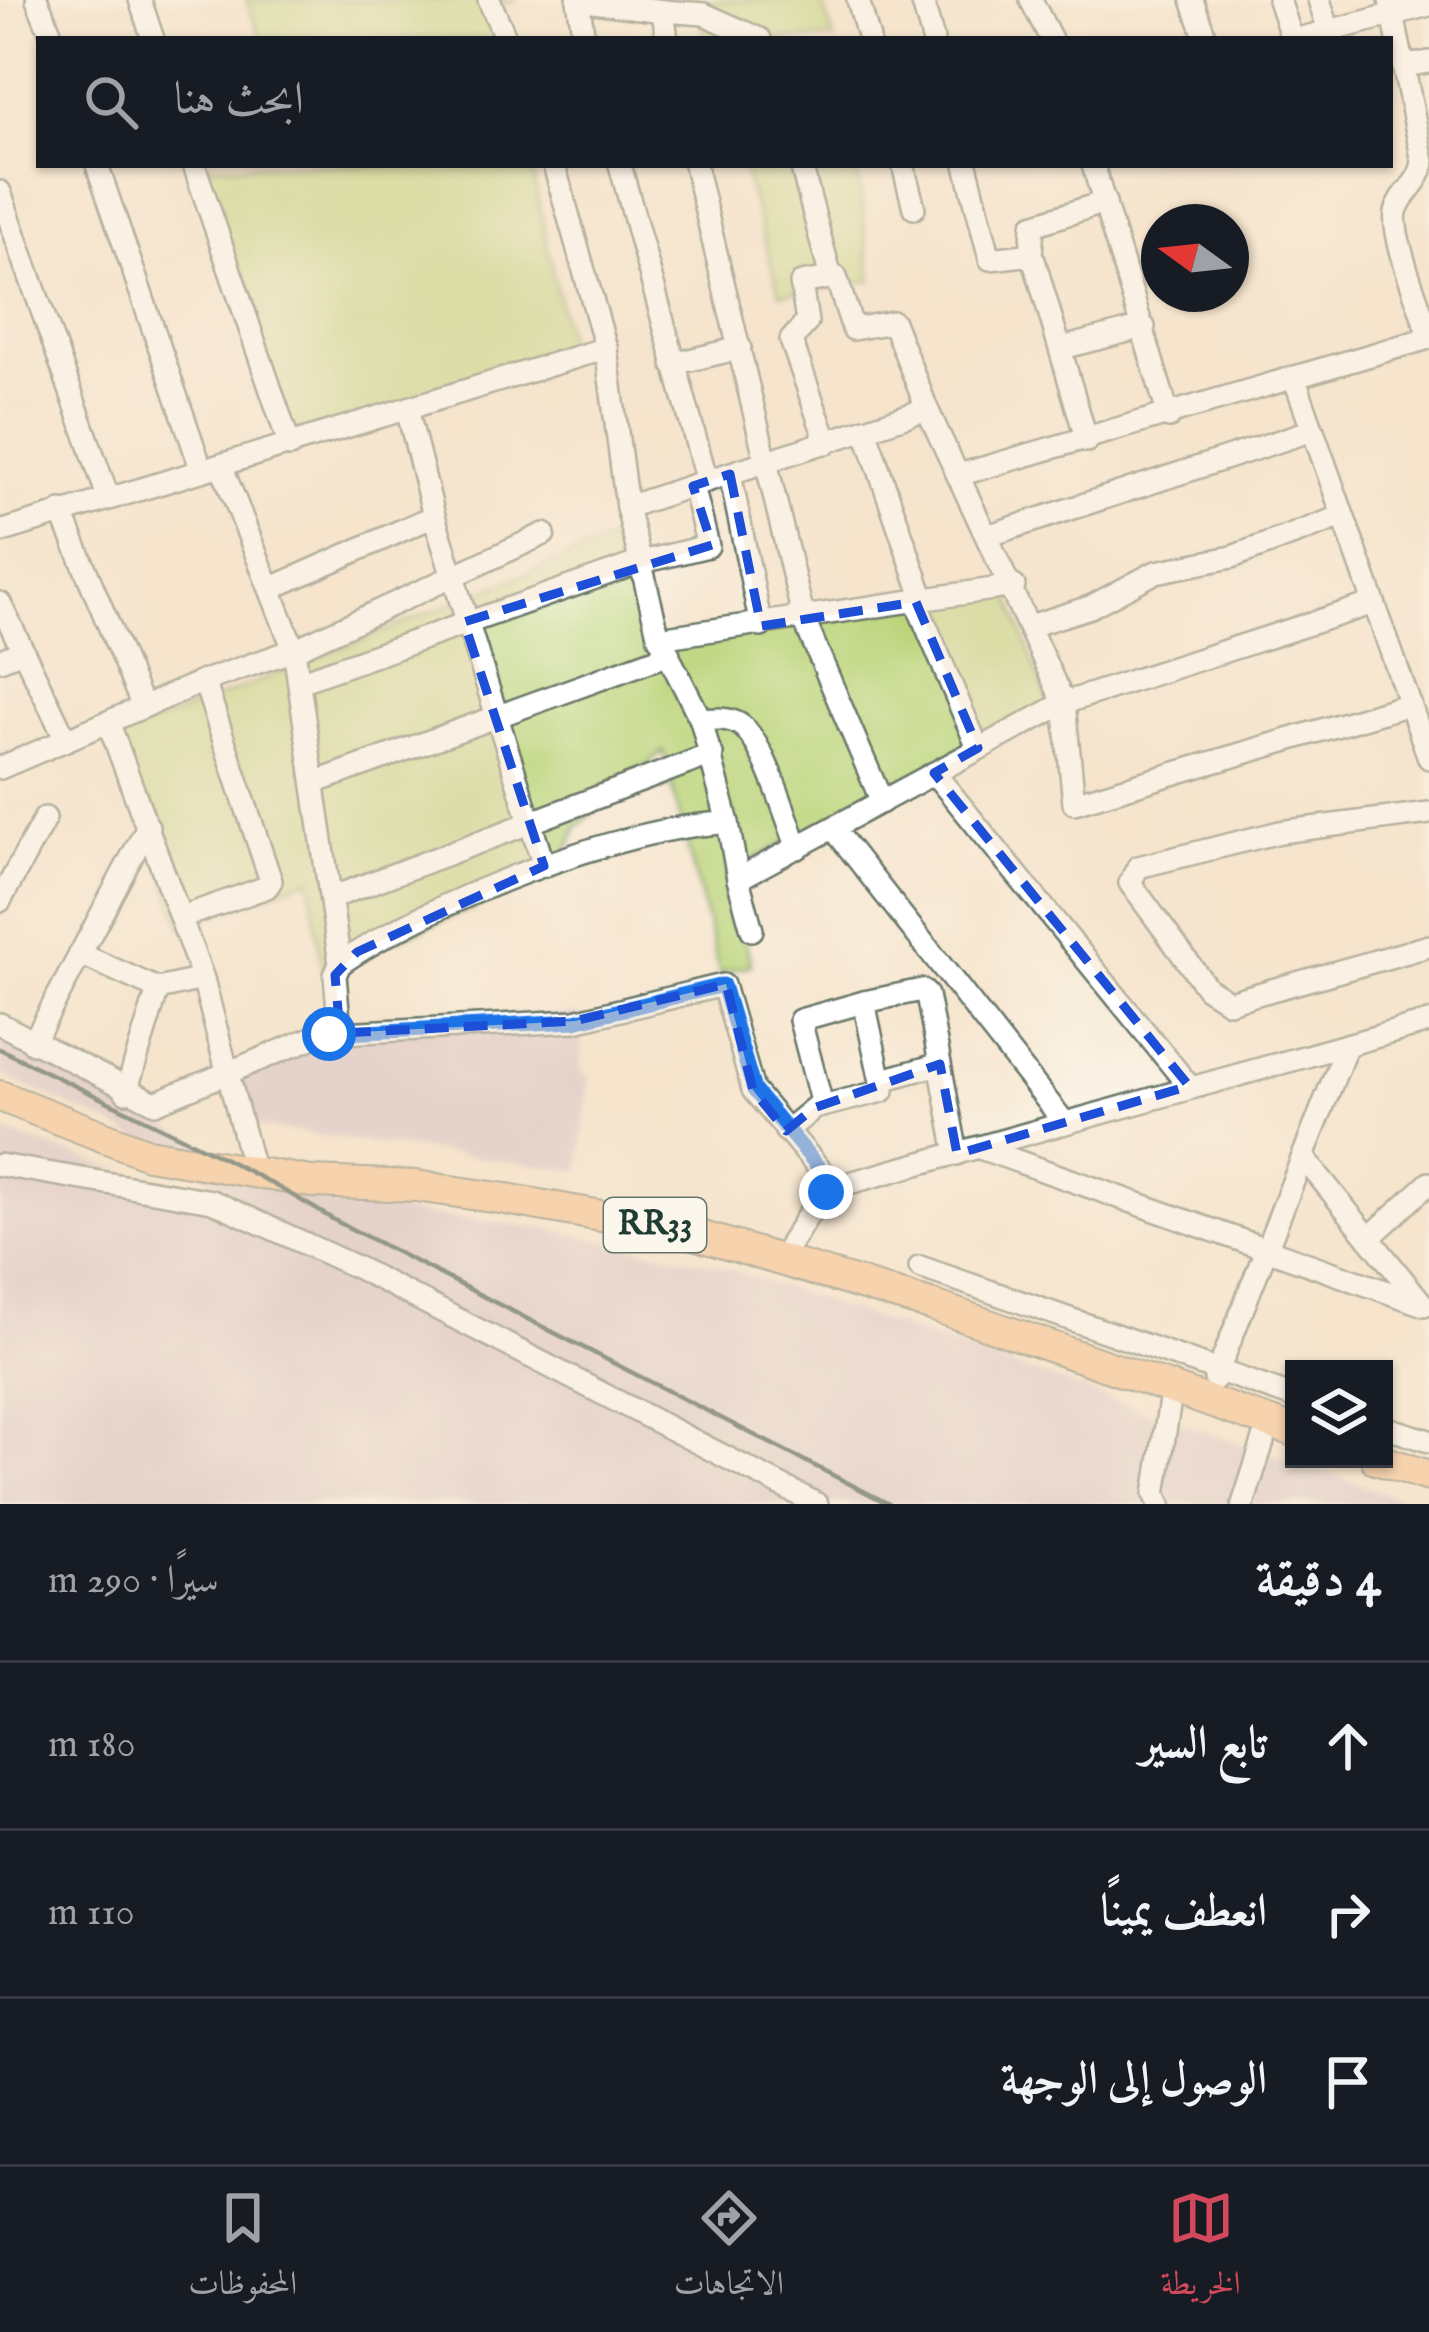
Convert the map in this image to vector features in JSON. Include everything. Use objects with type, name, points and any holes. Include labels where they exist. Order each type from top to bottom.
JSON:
[{"type":"highway","name":"RR33","points":[[0,1081],[138,1140],[186,1153],[251,1164],[575,1196],[790,1244],[1216,1377],[1285,1421]]},
{"type":"highway","name":"RR33","points":[[0,1096],[115,1144],[662,1226],[786,1258],[1285,1422]]},
{"type":"highway","points":[[1393,1444],[1429,1455]]},
{"type":"highway","points":[[1393,1464],[1429,1476]]},
{"type":"street","points":[[37,0],[52,36]]},
{"type":"street","points":[[489,0],[505,36]]},
{"type":"street","points":[[584,36],[578,0],[704,14],[753,36]]},
{"type":"street","points":[[858,0],[868,36]]},
{"type":"street","points":[[922,0],[932,36]]},
{"type":"street","points":[[1031,0],[1050,36]]},
{"type":"street","points":[[1192,0],[1205,36]]},
{"type":"street","points":[[1279,0],[1294,36]]},
{"type":"street","points":[[1319,0],[1329,31]]},
{"type":"street","points":[[146,1],[152,36]]},
{"type":"street","points":[[1308,36],[1392,7],[1429,5]]},
{"type":"street","points":[[959,475],[1169,418],[1429,336],[1394,220],[1400,201],[1420,178],[1423,129],[1392,7]]},
{"type":"street","points":[[663,11],[667,36]]},
{"type":"street","points":[[1404,66],[1429,62]]},
{"type":"street","points":[[98,168],[212,468],[272,588],[294,650],[340,964]]},
{"type":"street","points":[[195,168],[290,446]]},
{"type":"street","points":[[555,168],[606,348],[638,563],[664,646],[712,754],[752,930]]},
{"type":"street","points":[[299,682],[638,563],[710,544],[673,364],[621,168]]},
{"type":"street","points":[[696,168],[804,620],[882,802]]},
{"type":"street","points":[[802,168],[831,278]]},
{"type":"street","points":[[904,168],[914,208]]},
{"type":"street","points":[[967,168],[990,259],[1031,256]]},
{"type":"street","points":[[1094,168],[1169,418]]},
{"type":"street","points":[[0,192],[108,497]]},
{"type":"street","points":[[1087,440],[1031,256],[1033,225],[1105,202]]},
{"type":"street","points":[[827,443],[790,340],[807,322],[801,283],[831,278],[841,280],[853,329],[893,322],[927,409],[1014,586],[1064,703],[1074,803],[1410,704]]},
{"type":"street","points":[[1062,348],[1144,327]]},
{"type":"street","points":[[0,532],[606,348]]},
{"type":"street","points":[[673,364],[740,348]]},
{"type":"street","points":[[1294,377],[1429,758]]},
{"type":"street","points":[[627,507],[927,409]]},
{"type":"street","points":[[407,410],[464,622],[544,866]]},
{"type":"street","points":[[865,429],[920,601],[977,748]]},
{"type":"street","points":[[990,535],[1313,430]]},
{"type":"street","points":[[730,474],[761,626]]},
{"type":"street","points":[[61,511],[143,707]]},
{"type":"street","points":[[272,588],[434,516]]},
{"type":"street","points":[[1030,626],[1090,608],[1156,572],[1232,557],[1343,516]]},
{"type":"street","points":[[0,768],[204,681],[294,650],[544,534]]},
{"type":"street","points":[[314,783],[493,718],[664,646],[1014,586]]},
{"type":"street","points":[[0,603],[66,740]]},
{"type":"street","points":[[738,879],[1064,703],[1374,603]]},
{"type":"street","points":[[0,660],[23,651]]},
{"type":"street","points":[[182,917],[267,887],[271,880],[204,681]]},
{"type":"street","points":[[700,720],[742,725],[757,744],[798,848]]},
{"type":"street","points":[[110,724],[203,979],[251,1164]]},
{"type":"street","points":[[331,898],[529,819],[712,754]]},
{"type":"street","points":[[934,773],[1189,1085]]},
{"type":"street","points":[[1429,813],[1258,837],[1138,867],[1130,883],[1207,988],[1229,1002],[1429,946]]},
{"type":"street","points":[[0,901],[45,818]]},
{"type":"street","points":[[340,1033],[334,974],[340,964],[454,902],[544,866],[606,848],[728,823]]},
{"type":"street","points":[[33,1043],[148,826]]},
{"type":"street","points":[[834,829],[1064,1122]]},
{"type":"street","points":[[80,954],[158,989],[203,979]]},
{"type":"street","points":[[0,1024],[155,1103],[310,1037],[575,1021],[723,985],[754,1090],[835,1187]]},
{"type":"street","points":[[126,1092],[158,989]]},
{"type":"street","points":[[821,1105],[800,1020],[924,991],[957,1154]]},
{"type":"street","points":[[786,1131],[821,1105],[882,1092],[864,1002]]},
{"type":"street","points":[[790,1244],[817,1201],[835,1187],[1429,1022]]},
{"type":"street","points":[[1216,1377],[1347,1045]]},
{"type":"street","points":[[882,1080],[940,1064]]},
{"type":"street","points":[[980,1148],[1267,1247],[1426,1309]]},
{"type":"street","points":[[1304,1158],[1426,1309]]},
{"type":"street","points":[[0,1165],[212,1201],[356,1267],[817,1504]]},
{"type":"street","points":[[1369,1238],[1429,1183]]},
{"type":"street","points":[[920,1267],[1216,1377],[1285,1395]]},
{"type":"street","points":[[1160,1504],[1155,1494],[1172,1388]]},
{"type":"street","points":[[1243,1504],[1285,1424]]},
{"type":"street","points":[[1393,1430],[1429,1441]]},
{"type":"highlighted area","points":[[730,474],[761,626],[916,602],[978,748],[934,773],[1189,1086],[957,1154],[940,1064],[814,1108],[786,1131],[753,1090],[726,984],[575,1021],[340,1033],[335,975],[357,952],[544,866],[464,622],[712,545],[693,486]]},
{"type":"shaded area","points":[[581,1015],[581,1074],[589,1075],[580,1171],[247,1125],[227,1065],[322,1025]]},
{"type":"shaded area","points":[[0,1037],[163,1124],[329,1204],[548,1229],[714,1264],[1285,1459],[1285,1468],[1312,1468],[1417,1504],[0,1504],[0,1131],[137,1176],[231,1191],[108,1123],[0,1074]]},
{"type":"green space","points":[[246,0],[518,0],[498,3],[504,36],[260,36]]},
{"type":"green space","points":[[694,0],[822,0],[833,36],[705,36]]},
{"type":"green space","points":[[207,168],[532,168],[571,360],[284,441]]},
{"type":"green space","points":[[743,168],[857,168],[872,281],[780,294]]},
{"type":"green space","points":[[618,537],[649,649],[1007,588],[1048,704],[729,873],[751,965],[720,973],[663,751],[577,827],[559,873],[322,969],[310,878],[182,927],[120,737]]},
{"type":"railway","points":[[0,1049],[211,1152],[334,1220],[889,1504]]},
{"type":"route","points":[[329,1034],[575,1021],[723,985],[728,989],[754,1090],[835,1187],[826,1192]]}]
